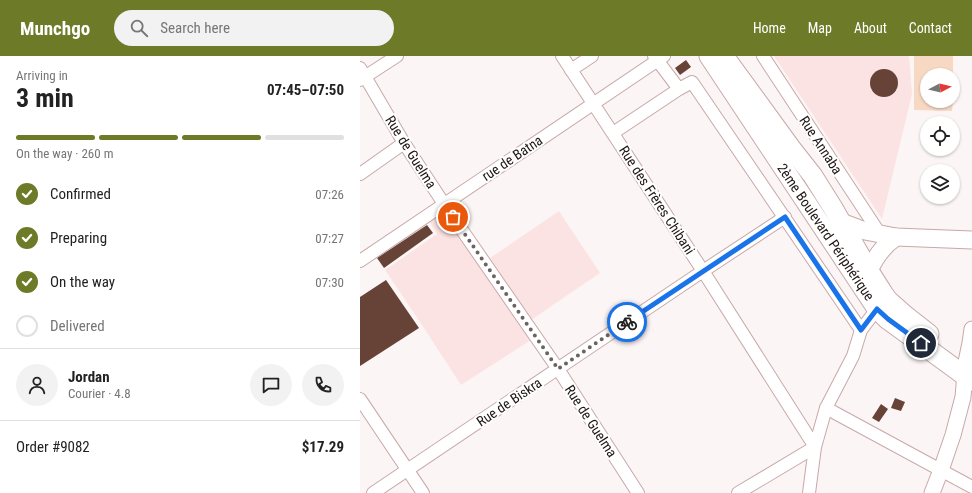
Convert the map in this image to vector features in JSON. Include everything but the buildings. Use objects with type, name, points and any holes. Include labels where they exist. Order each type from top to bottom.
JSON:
[{"type":"main road","name":"2ème Boulevard Périphérique","points":[[709,56],[877,309],[888,319],[970,362]]},
{"type":"main road","name":"2ème Boulevard Périphérique","points":[[724,56],[813,176],[882,293],[906,316],[970,362]]},
{"type":"main road","points":[[841,222],[865,231],[888,235],[972,240]]},
{"type":"main road","points":[[869,271],[879,252],[886,244],[888,235]]},
{"type":"street","points":[[362,75],[397,56]]},
{"type":"street","name":"Rue des Frères Chibani","points":[[562,56],[704,271],[816,446]]},
{"type":"street","points":[[571,70],[592,56]]},
{"type":"street","name":"Rue Annaba","points":[[763,56],[888,235]]},
{"type":"street","points":[[658,57],[679,89]]},
{"type":"street","name":"rue de Batna","points":[[360,260],[593,103],[658,57]]},
{"type":"street","name":"Rue de Guelma","points":[[362,75],[444,204],[558,369],[638,493]]},
{"type":"street","points":[[613,133],[692,82],[861,330]]},
{"type":"street","points":[[360,174],[404,143]]},
{"type":"street","name":"Rue de Biskra","points":[[373,493],[785,217]]},
{"type":"street","points":[[809,493],[816,446],[826,408],[853,356],[861,330],[877,309]]},
{"type":"street","points":[[939,493],[963,397],[970,362]]},
{"type":"street","points":[[360,399],[423,493]]},
{"type":"street","points":[[826,408],[972,487]]},
{"type":"street","points":[[739,493],[816,446]]},
{"type":"street","points":[[932,493],[944,472]]},
{"type":"shaded area","points":[[774,56],[909,56],[912,94],[882,219]]},
{"type":"shaded area","points":[[914,56],[953,56],[953,68],[920,68],[920,108],[952,108],[952,111],[914,110]]},
{"type":"shaded area","points":[[443,211],[531,340],[461,385],[385,270],[437,234],[429,221]]},
{"type":"shaded area","points":[[559,211],[600,273],[531,320],[490,258]]},
{"type":"way so far","points":[[453,217],[558,369],[627,322]]},
{"type":"route","points":[[627,322],[785,217],[861,330],[877,309],[921,343]]}]
